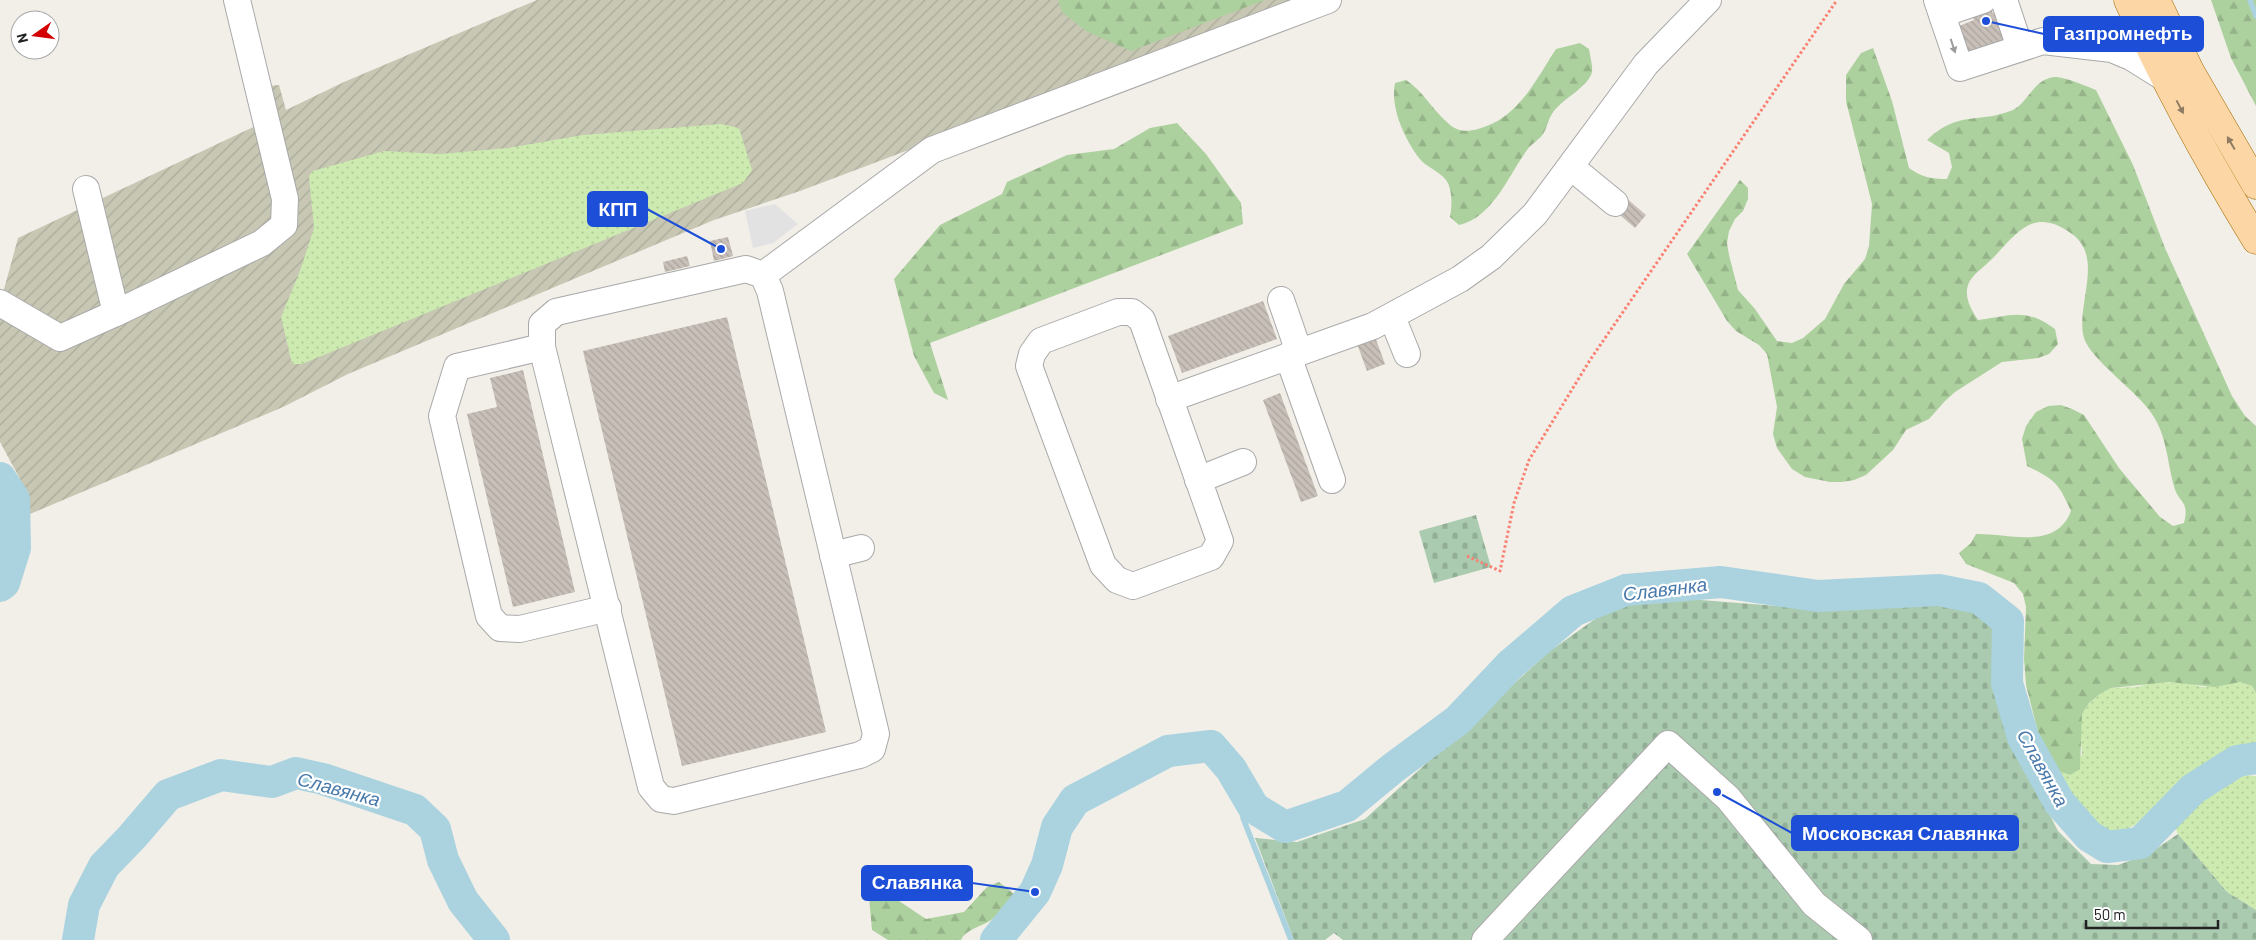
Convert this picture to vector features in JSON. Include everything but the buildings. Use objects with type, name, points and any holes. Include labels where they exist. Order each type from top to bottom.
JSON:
[{"type":"main road","points":[[2128,0],[2164,77],[2219,180],[2256,240]]},
{"type":"main road","points":[[2156,0],[2190,71],[2256,185]]},
{"type":"lane","points":[[0,302],[60,338],[262,243],[284,225],[285,199],[237,0]]},
{"type":"lane","points":[[763,275],[932,150],[1328,0]]},
{"type":"lane","points":[[1169,399],[1373,326],[1460,279],[1491,257],[1535,214],[1646,64],[1708,0]]},
{"type":"lane","points":[[1983,0],[1939,7],[1960,68],[2043,41],[2112,49],[2131,57],[2164,77]]},
{"type":"lane","points":[[2004,0],[2020,48]]},
{"type":"lane","points":[[1571,167],[1615,203]]},
{"type":"lane","points":[[86,189],[116,313]]},
{"type":"lane","points":[[746,269],[763,275],[770,291],[876,734],[872,749],[860,755],[674,801],[661,799],[651,787],[542,347],[542,324],[556,312],[746,269]]},
{"type":"lane","points":[[1280,300],[1294,354],[1332,480]]},
{"type":"lane","points":[[1118,312],[1132,312],[1142,320],[1198,480],[1220,541],[1211,557],[1133,586],[1117,580],[1103,566],[1029,366],[1032,354],[1041,341],[1118,312]]},
{"type":"lane","points":[[1392,317],[1407,354]]},
{"type":"lane","points":[[542,347],[457,367],[442,416],[489,616],[500,628],[520,629],[608,608]]},
{"type":"lane","points":[[1198,480],[1243,462]]},
{"type":"lane","points":[[833,555],[861,548]]},
{"type":"lane","points":[[1485,940],[1668,744],[1728,798],[1814,904],[1859,940]]},
{"type":"path","points":[[1467,556],[1500,571],[1514,503],[1529,460],[1590,360],[1836,0]]},
{"type":"shaded area","points":[[537,0],[1306,0],[800,191],[714,220],[348,374],[283,407],[30,514],[26,490],[0,442],[0,304],[18,238],[264,122],[257,87],[279,85],[286,110],[344,82]]},
{"type":"shaded area","points":[[775,204],[798,224],[773,243],[753,248],[745,211]]},
{"type":"shaded area","points":[[0,514],[7,527],[4,565],[0,569]]},
{"type":"green space","points":[[1058,0],[1265,0],[1131,51],[1086,31],[1062,12]]},
{"type":"green space","points":[[2211,0],[2256,0],[2256,106],[2231,58]]},
{"type":"green space","points":[[1580,43],[1589,49],[1592,64],[1590,78],[1556,109],[1543,134],[1527,150],[1490,205],[1471,221],[1459,225],[1450,217],[1451,193],[1446,180],[1419,158],[1403,132],[1396,112],[1395,83],[1406,80],[1418,90],[1452,127],[1463,131],[1474,130],[1492,124],[1515,108],[1533,86],[1556,49]]},
{"type":"green space","points":[[1873,48],[1892,101],[1909,168],[1918,174],[1932,178],[1947,179],[1952,167],[1949,153],[1927,140],[1949,125],[1959,121],[2001,114],[2013,110],[2041,82],[2055,77],[2064,78],[2096,90],[2133,165],[2165,248],[2232,396],[2245,416],[2256,426],[2256,693],[2252,686],[2240,682],[2215,687],[2169,682],[2111,688],[2089,703],[2082,714],[2080,769],[2070,775],[2050,768],[2049,760],[2042,748],[2026,685],[2024,659],[2026,607],[2023,594],[2014,583],[1966,564],[1959,553],[1971,543],[1976,534],[2016,537],[2043,536],[2054,531],[2064,523],[2071,511],[2067,501],[2055,483],[2027,466],[2022,439],[2026,426],[2036,412],[2048,406],[2061,405],[2084,415],[2119,468],[2160,517],[2173,526],[2184,523],[2185,506],[2176,492],[2164,440],[2157,422],[2145,405],[2095,356],[2084,338],[2082,325],[2088,269],[2087,256],[2082,244],[2072,234],[2059,226],[2047,222],[2037,222],[2019,231],[1976,274],[1968,285],[1968,299],[1978,320],[2009,315],[2026,315],[2044,322],[2055,329],[2058,344],[2049,354],[2038,358],[2002,362],[1955,392],[1929,419],[1906,430],[1893,450],[1866,475],[1842,482],[1830,482],[1805,477],[1792,469],[1777,448],[1773,434],[1777,407],[1767,354],[1759,345],[1736,331],[1727,321],[1687,254],[1740,180],[1748,188],[1748,199],[1743,211],[1735,219],[1729,231],[1727,243],[1738,290],[1755,309],[1777,341],[1792,343],[1803,338],[1825,319],[1844,284],[1865,259],[1869,246],[1872,204],[1846,101],[1846,75],[1861,53]]},
{"type":"green space","points":[[1177,123],[1206,154],[1241,203],[1243,224],[930,343],[948,400],[934,393],[914,356],[894,279],[940,225],[1002,194],[1007,182],[1067,155],[1114,149],[1150,128]]},
{"type":"green space","points":[[721,124],[739,128],[752,170],[743,183],[302,364],[292,364],[281,317],[300,271],[314,228],[309,176],[313,171],[384,151],[440,154],[508,148],[583,135]]},
{"type":"green space","points":[[1476,515],[1491,567],[1434,583],[1419,531]]},
{"type":"green space","points":[[1937,595],[1967,603],[1990,617],[1998,641],[1996,681],[2024,764],[2058,831],[2091,864],[2118,865],[2150,853],[2178,834],[2227,892],[2256,910],[2256,940],[1343,940],[1334,933],[1325,940],[1294,940],[1255,838],[1297,842],[1365,819],[1550,651],[1612,607],[1675,598],[1803,608]]},
{"type":"green space","points":[[2154,682],[2187,683],[2203,687],[2240,682],[2252,686],[2256,693],[2256,744],[2228,756],[2193,778],[2135,825],[2117,833],[2105,833],[2090,824],[2082,815],[2050,768],[2070,775],[2082,754],[2080,727],[2082,714],[2089,703],[2111,688],[2137,687]]},
{"type":"green space","points":[[2243,775],[2256,776],[2256,910],[2227,892],[2178,834],[2174,824],[2195,801],[2224,783]]},
{"type":"green space","points":[[874,876],[882,879],[890,895],[926,919],[964,912],[987,887],[999,882],[1014,894],[998,915],[966,933],[961,940],[888,940],[872,930],[869,897]]},
{"type":"waterway","points":[[2250,0],[2256,16]]},
{"type":"waterway","name":"Славянка","points":[[0,478],[14,499],[15,548],[4,583],[0,586]]},
{"type":"waterway","name":"Славянка","points":[[996,940],[1035,892],[1047,865],[1057,827],[1075,800],[1168,751],[1211,746],[1231,769],[1254,808],[1285,827],[1347,806],[1393,768],[1458,720],[1510,665],[1573,611],[1626,590],[1721,582],[1818,596],[1939,590],[1979,598],[2008,621],[2007,683],[2023,737],[2059,802],[2089,836],[2107,847],[2140,843],[2193,789],[2237,761],[2256,758]]},
{"type":"waterway","name":"Славянка","points":[[78,940],[84,905],[104,866],[168,795],[221,775],[272,782],[296,773],[323,779],[415,810],[435,829],[443,860],[463,901],[494,940]]},
{"type":"waterway","points":[[1247,798],[1243,818],[1291,940]]},
{"type":"place","name":"Газпромнефть","points":[[1986,21]]},
{"type":"place","name":"КПП","points":[[721,249]]},
{"type":"place","name":"Московская Славянка","points":[[1717,792]]},
{"type":"place","name":"Славянка","points":[[1035,892]]}]
